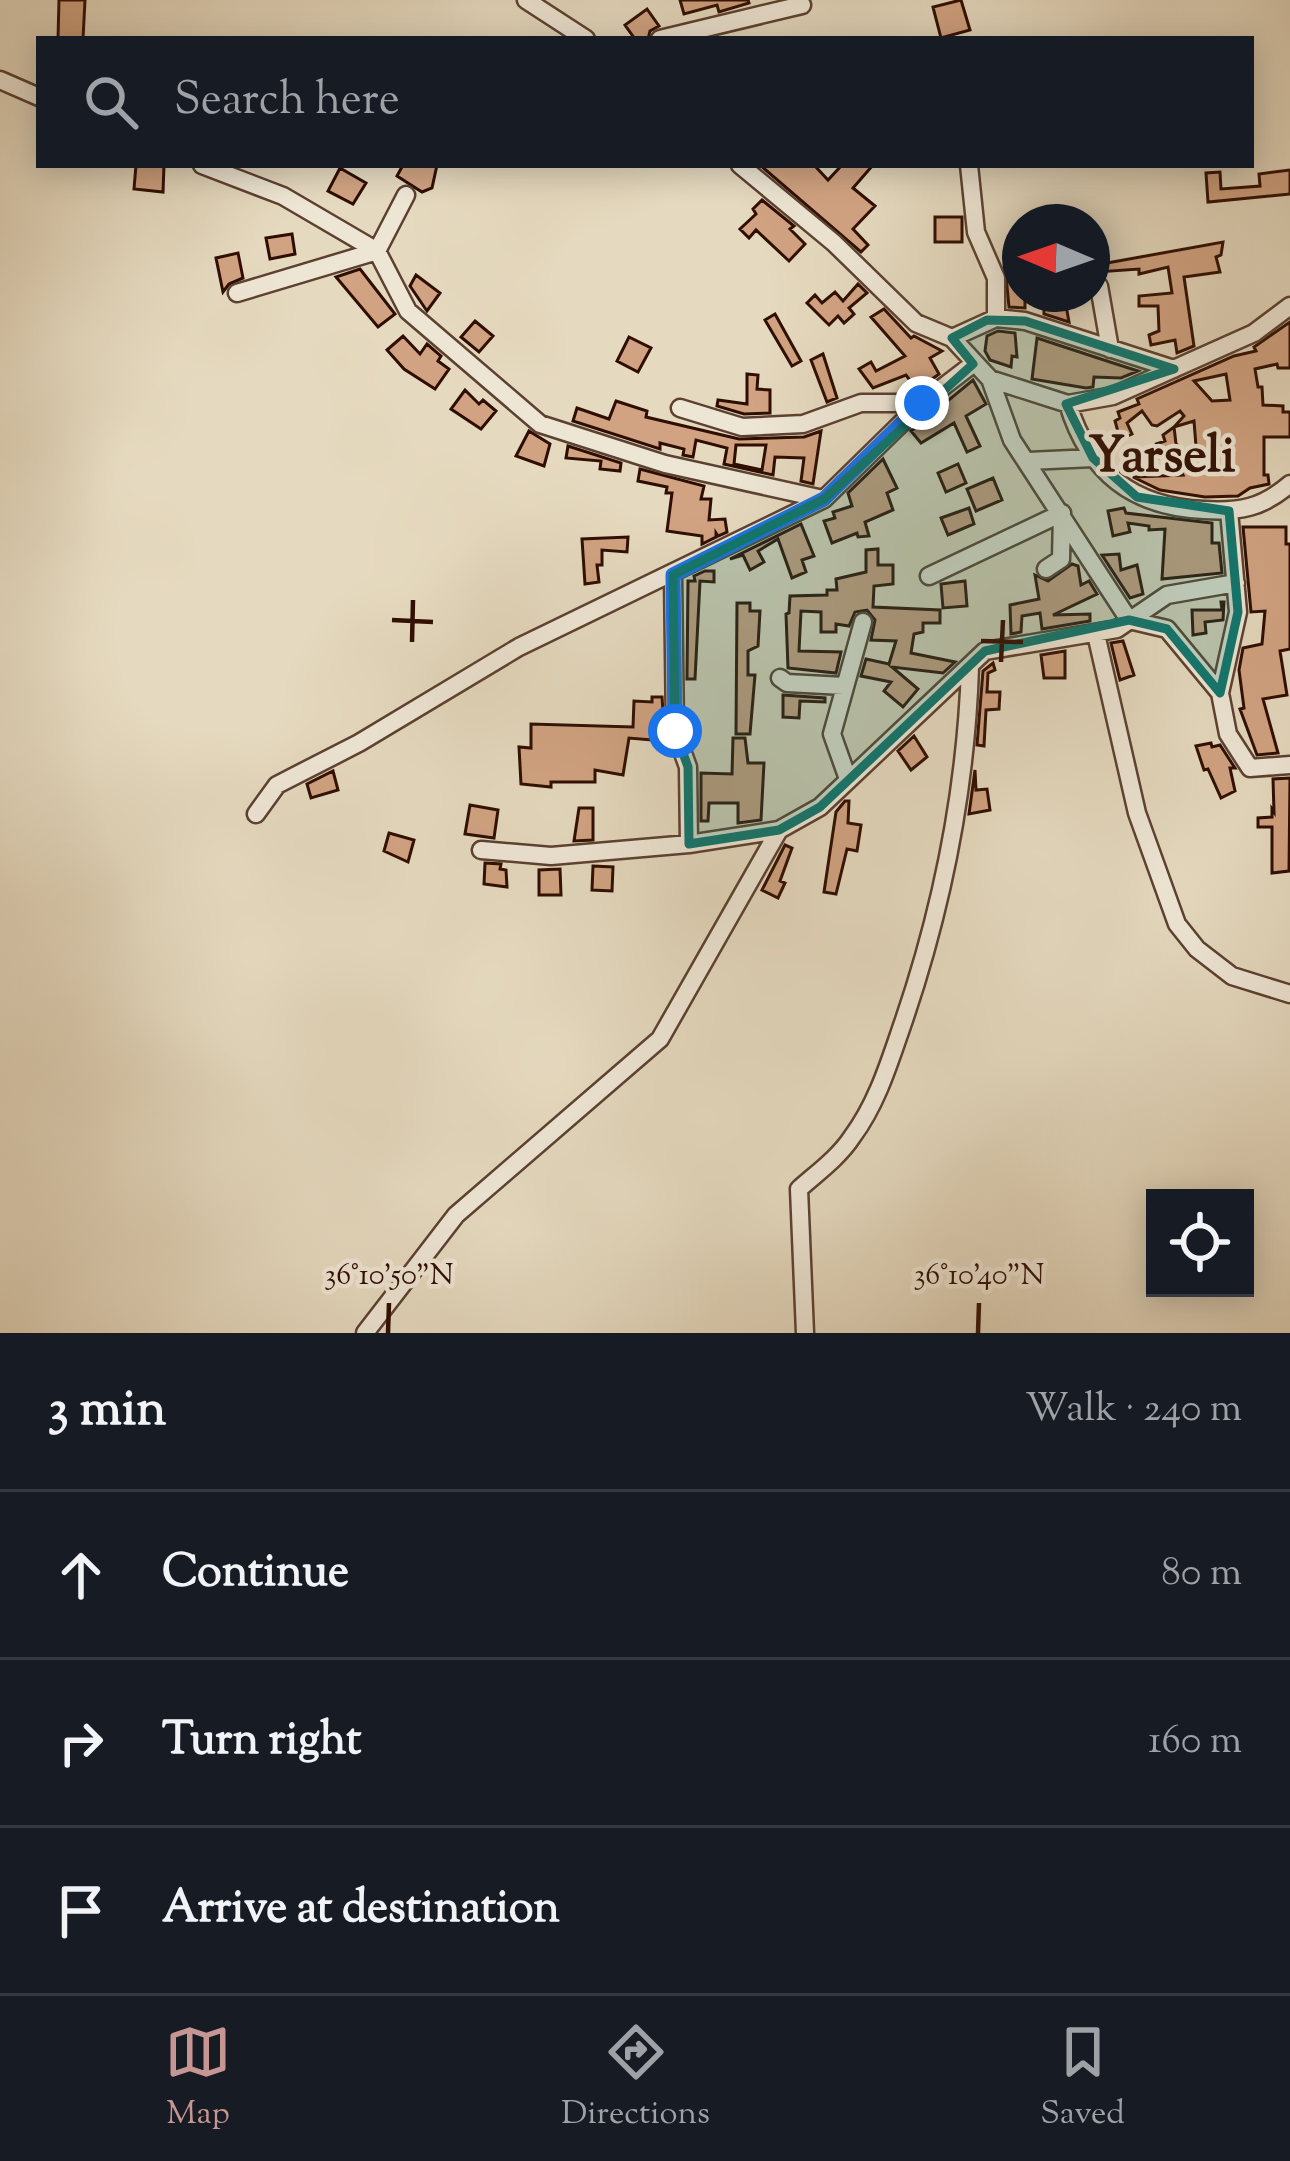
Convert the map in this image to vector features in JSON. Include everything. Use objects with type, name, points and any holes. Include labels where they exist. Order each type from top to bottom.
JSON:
[{"type":"street","points":[[526,0],[581,36]]},
{"type":"street","points":[[673,36],[802,4]]},
{"type":"street","points":[[0,80],[36,96]]},
{"type":"street","points":[[210,168],[283,196],[376,250],[408,311],[540,424],[665,464],[824,499]]},
{"type":"street","points":[[744,168],[834,243],[916,323],[952,338],[990,380],[1068,404],[1113,396],[1254,333],[1290,306]]},
{"type":"street","points":[[969,168],[976,232],[996,278],[996,318]]},
{"type":"street","points":[[236,293],[376,250],[406,196]]},
{"type":"street","points":[[1104,312],[1110,349]]},
{"type":"street","points":[[952,338],[996,318],[1025,322],[1174,369]]},
{"type":"street","points":[[256,814],[277,785],[359,743],[519,647],[824,499],[922,403],[973,364]]},
{"type":"street","points":[[990,380],[1012,440],[1129,620],[1167,629],[1220,693]]},
{"type":"street","points":[[680,408],[742,427],[803,424],[861,403],[922,403]]},
{"type":"street","points":[[1068,404],[1093,458],[1137,497],[1162,508],[1240,512],[1290,484]]},
{"type":"street","points":[[1028,461],[1093,458]]},
{"type":"street","points":[[1229,512],[1238,612],[1220,693],[1228,734],[1250,768],[1290,765]]},
{"type":"street","points":[[1046,569],[1061,559],[1062,513]]},
{"type":"street","points":[[929,576],[1062,513]]},
{"type":"street","points":[[673,575],[675,731],[688,767],[689,844]]},
{"type":"street","points":[[481,850],[551,856],[689,844],[779,830],[820,807],[985,651],[1117,629],[1167,595],[1236,584]]},
{"type":"street","points":[[848,779],[832,734],[863,622]]},
{"type":"street","points":[[1096,634],[1137,813],[1177,924],[1198,949],[1232,976],[1290,994]]},
{"type":"street","points":[[805,1333],[800,1189],[851,1140],[879,1090],[926,954],[944,885],[967,743],[970,668]]},
{"type":"street","points":[[780,677],[787,683],[844,686]]},
{"type":"street","points":[[365,1333],[456,1215],[660,1039],[779,830]]},
{"type":"highlighted area","points":[[987,320],[1025,321],[1174,369],[1066,404],[1093,458],[1137,497],[1229,511],[1238,612],[1220,693],[1167,629],[1129,620],[985,651],[820,807],[779,830],[689,844],[688,767],[675,731],[673,575],[824,499],[973,364],[952,338]]},
{"type":"building","points":[[59,0],[85,0],[83,36],[58,36]]},
{"type":"building","points":[[680,0],[749,3],[719,12],[717,5],[684,14]]},
{"type":"building","points":[[961,0],[970,30],[940,36],[933,7]]},
{"type":"building","points":[[647,9],[659,26],[649,36],[633,36],[625,25]]},
{"type":"building","points":[[136,168],[164,168],[163,192],[134,189]]},
{"type":"building","points":[[340,168],[366,183],[353,204],[328,191]]},
{"type":"building","points":[[401,168],[436,168],[432,188],[422,192],[397,176]]},
{"type":"building","points":[[763,168],[817,168],[828,180],[839,168],[870,168],[853,188],[875,206],[853,229],[868,245],[861,252]]},
{"type":"building","points":[[1290,170],[1290,194],[1208,202],[1206,173],[1220,172],[1221,189],[1260,186],[1259,174]]},
{"type":"building","points":[[762,200],[794,226],[790,229],[805,244],[789,261],[756,230],[749,238],[740,229],[756,214],[753,209]]},
{"type":"building","points":[[935,217],[962,217],[962,242],[935,242]]},
{"type":"building","points":[[292,234],[295,254],[270,259],[266,238]]},
{"type":"building","points":[[1223,242],[1221,255],[1216,257],[1220,272],[1184,277],[1194,346],[1177,353],[1175,340],[1151,345],[1149,335],[1159,331],[1158,306],[1139,306],[1139,296],[1172,293],[1168,267],[1139,274],[1139,269],[1110,271],[1110,262]]},
{"type":"building","points":[[238,253],[243,278],[223,292],[216,258]]},
{"type":"building","points":[[360,269],[395,314],[378,327],[336,277]]},
{"type":"building","points":[[416,275],[440,293],[427,311],[410,286]]},
{"type":"building","points":[[858,284],[867,293],[849,308],[854,314],[844,323],[838,316],[829,325],[807,303],[815,295],[822,303],[835,292],[843,301]]},
{"type":"building","points":[[884,309],[911,338],[942,351],[930,358],[939,374],[917,390],[906,375],[873,388],[859,369],[871,362],[876,371],[905,356],[871,317]]},
{"type":"building","points":[[1067,312],[1069,322],[1044,314]]},
{"type":"building","points":[[775,314],[801,361],[792,366],[765,320]]},
{"type":"building","points":[[475,321],[493,336],[479,352],[461,337]]},
{"type":"building","points":[[1290,322],[1290,368],[1277,364],[1255,369],[1263,405],[1283,406],[1283,412],[1290,412],[1290,437],[1264,437],[1264,475],[1269,484],[1238,496],[1205,497],[1160,490],[1133,477],[1183,475],[1172,453],[1133,467],[1165,441],[1163,435],[1184,416],[1180,411],[1157,426],[1142,411],[1127,423],[1132,434],[1120,439],[1115,421],[1120,418],[1118,412],[1234,356],[1256,351],[1254,347]],"holes":[[[1226,374],[1230,400],[1212,401],[1194,381]],[[1194,421],[1197,459],[1176,444],[1174,427]]]},
{"type":"building","points":[[998,331],[1015,333],[1017,357],[1012,356],[1011,367],[990,360],[985,351],[987,336]]},
{"type":"building","points":[[403,336],[420,354],[427,344],[449,369],[435,389],[404,369],[387,350]]},
{"type":"building","points":[[629,337],[651,348],[638,372],[617,361]]},
{"type":"building","points":[[1037,338],[1138,371],[1121,378],[1094,377],[1093,387],[1086,388],[1032,379]]},
{"type":"building","points":[[823,354],[837,398],[827,402],[811,360]]},
{"type":"building","points":[[747,374],[758,375],[757,389],[770,390],[770,413],[744,414],[717,406],[718,400],[747,404]]},
{"type":"building","points":[[973,380],[986,404],[966,416],[980,446],[967,452],[954,423],[921,443],[911,431]]},
{"type":"building","points":[[465,390],[479,404],[483,400],[496,411],[481,429],[451,409]]},
{"type":"building","points":[[616,401],[647,411],[646,417],[739,439],[804,437],[821,431],[813,484],[801,481],[804,458],[775,457],[773,475],[724,464],[727,448],[696,440],[693,457],[683,455],[684,449],[660,443],[660,449],[573,421],[577,408],[609,419]],"holes":[[[736,445],[766,445],[762,470],[734,464]]]},
{"type":"building","points":[[529,431],[550,444],[544,466],[516,456]]},
{"type":"building","points":[[568,446],[621,463],[620,471],[600,469],[601,461],[566,458]]},
{"type":"building","points":[[883,459],[897,488],[887,493],[893,510],[865,522],[869,536],[858,537],[857,533],[832,543],[824,521],[835,518],[833,512],[852,506],[848,493]]},
{"type":"building","points":[[958,464],[966,483],[946,492],[938,473]]},
{"type":"building","points":[[640,469],[704,486],[701,499],[711,499],[709,520],[725,519],[727,532],[716,533],[702,544],[702,536],[667,531],[672,493],[666,493],[667,487],[638,481]]},
{"type":"building","points":[[993,478],[1002,500],[976,511],[967,489]]},
{"type":"building","points":[[969,508],[974,524],[948,535],[941,518]]},
{"type":"building","points":[[1124,508],[1126,513],[1212,523],[1212,543],[1219,543],[1222,573],[1162,579],[1165,529],[1128,523],[1130,532],[1113,536],[1108,511]]},
{"type":"building","points":[[801,524],[814,556],[802,560],[806,572],[792,578],[778,539],[758,551],[764,562],[750,570],[743,555],[730,559]]},
{"type":"building","points":[[1243,527],[1286,527],[1286,544],[1290,544],[1290,649],[1280,651],[1287,695],[1263,699],[1278,753],[1257,755],[1240,709],[1244,708],[1239,670],[1243,648],[1262,644],[1265,611],[1251,612]]},
{"type":"building","points":[[628,537],[627,552],[602,550],[599,582],[585,584],[582,539]]},
{"type":"building","points":[[878,549],[878,565],[893,565],[893,584],[874,586],[873,607],[940,610],[940,623],[923,623],[923,632],[914,634],[911,653],[955,662],[943,673],[892,667],[918,689],[903,707],[884,691],[891,682],[861,676],[866,659],[889,664],[896,641],[871,640],[875,620],[867,610],[855,612],[849,626],[836,624],[836,632],[821,632],[821,612],[801,611],[799,651],[841,652],[836,673],[788,668],[790,596],[827,595],[827,590],[837,590],[836,579],[866,572],[866,550]]},
{"type":"building","points":[[1119,554],[1121,570],[1137,565],[1143,594],[1130,598],[1102,555]]},
{"type":"building","points":[[1072,564],[1078,566],[1081,585],[1089,581],[1097,594],[1053,615],[1090,614],[1090,621],[1042,629],[1040,613],[1022,616],[1021,632],[1011,634],[1010,605],[1039,599],[1035,575],[1048,581]]},
{"type":"building","points":[[714,571],[714,582],[700,581],[695,679],[687,679],[688,581]]},
{"type":"building","points":[[965,581],[967,606],[943,608],[941,584]]},
{"type":"building","points":[[1224,602],[1223,620],[1205,622],[1206,633],[1193,635],[1192,610],[1222,610]]},
{"type":"building","points":[[737,603],[750,603],[750,611],[760,611],[758,646],[748,651],[748,675],[755,675],[750,734],[736,734]]},
{"type":"building","points":[[1123,641],[1134,675],[1120,680],[1111,643]]},
{"type":"building","points":[[1065,651],[1065,678],[1044,678],[1041,655]]},
{"type":"building","points":[[993,663],[987,692],[1000,692],[999,709],[986,710],[984,746],[977,745],[983,671]]},
{"type":"building","points":[[783,695],[825,698],[825,702],[800,701],[799,718],[783,717]]},
{"type":"building","points":[[652,697],[662,697],[665,741],[629,738],[623,775],[595,770],[595,782],[551,782],[551,787],[521,784],[519,747],[531,748],[531,724],[633,727],[634,701],[652,702]]},
{"type":"building","points":[[914,736],[927,757],[911,770],[898,751]]},
{"type":"building","points":[[733,738],[745,738],[748,763],[764,763],[761,820],[738,823],[738,803],[709,803],[708,821],[701,821],[701,773],[732,774]]},
{"type":"building","points":[[1211,743],[1212,747],[1220,745],[1235,768],[1230,768],[1235,791],[1221,798],[1196,746]]},
{"type":"building","points":[[975,770],[976,790],[987,789],[990,810],[969,814]]},
{"type":"building","points":[[333,771],[338,790],[311,798],[307,784]]},
{"type":"building","points":[[1290,778],[1289,871],[1272,873],[1272,827],[1258,827],[1258,818],[1272,817],[1272,809],[1274,812],[1273,779]]},
{"type":"building","points":[[849,801],[848,823],[861,825],[857,851],[847,849],[836,894],[824,892],[836,812]]},
{"type":"building","points":[[470,805],[498,810],[494,838],[465,834]]},
{"type":"building","points":[[579,808],[593,808],[593,840],[574,841]]},
{"type":"building","points":[[389,833],[414,840],[408,862],[384,851]]},
{"type":"building","points":[[785,845],[792,848],[778,898],[762,890]]},
{"type":"building","points":[[485,863],[501,864],[507,887],[484,884]]},
{"type":"building","points":[[593,866],[613,867],[612,891],[592,890]]},
{"type":"building","points":[[560,869],[561,895],[539,895],[539,870]]},
{"type":"district","name":"Yarseli","points":[[1162,458]]},
{"type":"route","points":[[675,731],[673,575],[824,499],[922,403]]}]
